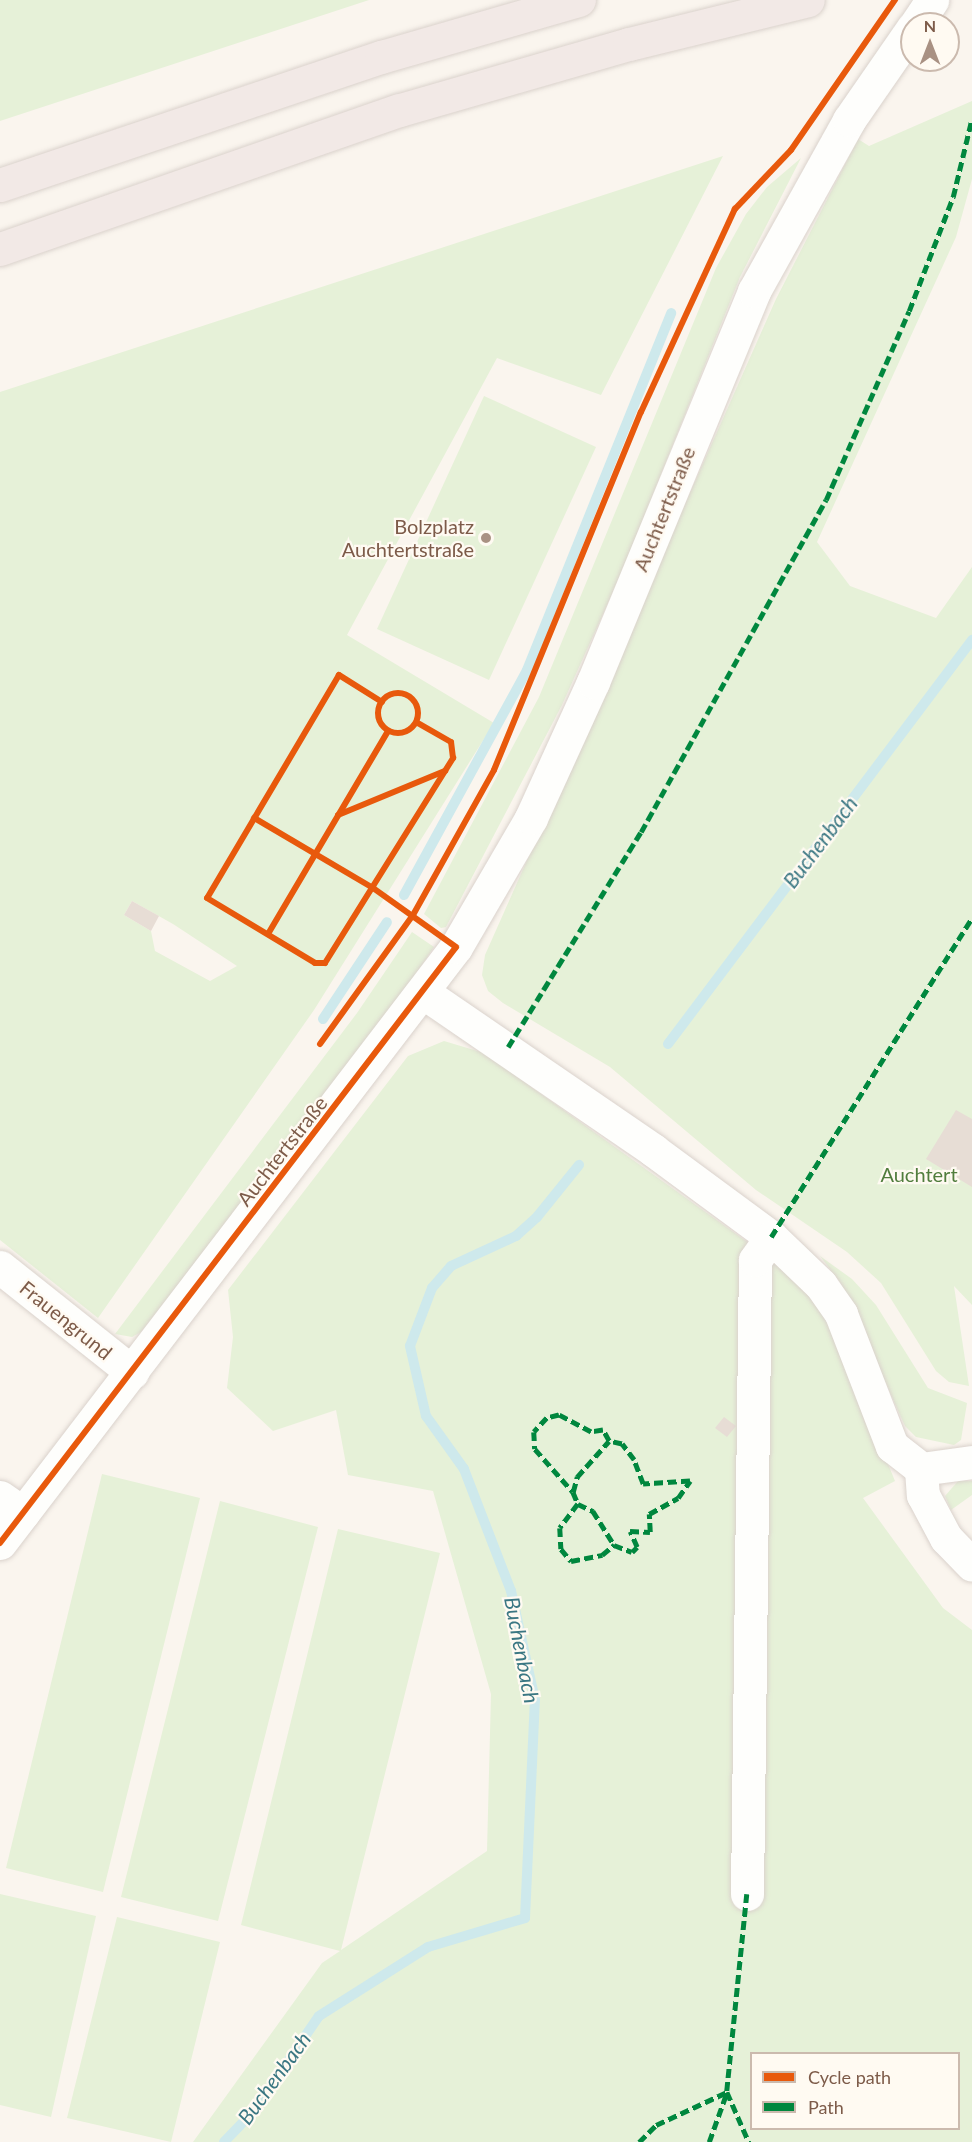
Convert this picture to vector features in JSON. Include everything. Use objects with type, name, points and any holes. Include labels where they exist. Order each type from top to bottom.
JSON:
[{"type":"highway","points":[[0,185],[381,57],[579,0]]},
{"type":"highway","points":[[0,249],[400,110],[629,44],[808,0]]},
{"type":"street","name":"Auchtertstraße","points":[[0,1543],[12,1505],[132,1372],[424,993],[531,818],[593,682],[754,291],[849,120],[900,46]]},
{"type":"street","points":[[424,993],[508,1047],[771,1237],[821,1285],[841,1314],[892,1446],[921,1469],[924,1495],[946,1538],[972,1565]]},
{"type":"street","points":[[747,1894],[755,1260],[771,1237]]},
{"type":"street","name":"Frauengrund","points":[[0,1267],[132,1372]]},
{"type":"street","points":[[921,1469],[972,1462]]},
{"type":"green space","points":[[0,0],[369,0],[0,121]]},
{"type":"green space","name":"Auchtert","points":[[972,101],[972,179],[956,237],[817,542],[850,586],[936,618],[972,567],[972,1305],[954,1286],[969,1386],[949,1382],[936,1371],[881,1283],[847,1252],[756,1190],[610,1067],[503,1003],[488,991],[482,975],[485,955],[776,299],[858,139],[869,146]]},
{"type":"green space","points":[[723,156],[601,395],[497,358],[347,635],[494,723],[314,1010],[98,1318],[0,1240],[0,392]],"holes":[[[132,901],[173,924],[237,966],[210,981],[155,951],[151,931],[124,915]]]},
{"type":"green space","points":[[801,158],[740,277],[621,574],[562,705],[446,927],[441,928],[424,914],[539,697],[716,268],[746,214],[767,187]]},
{"type":"green space","name":"Bolzplatz Auchtertstraße","points":[[484,396],[596,447],[489,680],[377,629]]},
{"type":"green space","points":[[412,932],[434,947],[382,1024],[141,1332],[132,1337],[115,1334],[357,1013]]},
{"type":"green space","points":[[444,1041],[484,1053],[771,1259],[822,1303],[895,1481],[863,1498],[943,1608],[972,1630],[972,2142],[193,2142],[322,1963],[340,1951],[241,1925],[338,1529],[440,1553],[341,1950],[487,1851],[491,1694],[433,1491],[348,1475],[336,1410],[273,1431],[227,1388],[233,1337],[228,1290],[408,1056]]},
{"type":"green space","points":[[820,1256],[852,1279],[876,1305],[928,1388],[967,1403],[961,1440],[954,1445],[916,1437],[905,1426],[840,1282]]},
{"type":"green space","points":[[102,1474],[200,1498],[103,1892],[6,1868]]},
{"type":"green space","points":[[958,1481],[972,1481],[972,1495],[951,1510],[945,1496]]},
{"type":"green space","points":[[220,1501],[318,1527],[218,1921],[121,1897]]},
{"type":"green space","points":[[0,1894],[96,1916],[51,2117],[0,2105]]},
{"type":"green space","points":[[117,1917],[220,1942],[171,2142],[67,2118]]},
{"type":"building","points":[[132,901],[159,916],[151,931],[124,915]]},
{"type":"building","points":[[956,1110],[972,1119],[972,1187],[926,1159]]},
{"type":"building","points":[[724,1417],[736,1426],[727,1437],[715,1428]]},
{"type":"waterway","points":[[404,895],[527,670],[671,313]]},
{"type":"waterway","name":"Buchenbach","points":[[668,1044],[972,640]]},
{"type":"waterway","points":[[323,1019],[387,922]]},
{"type":"waterway","name":"Buchenbach","points":[[224,2142],[253,2112],[319,2016],[428,1947],[525,1918],[535,1700],[511,1591],[464,1469],[426,1416],[410,1346],[432,1288],[451,1266],[516,1236],[537,1217],[579,1165]]},
{"type":"marked path","points":[[508,1047],[641,832],[826,500],[909,311],[953,197],[972,118]]},
{"type":"marked path","points":[[771,1237],[972,918]]},
{"type":"marked path","points":[[578,1504],[560,1528],[561,1549],[571,1561],[602,1555],[614,1545],[632,1552],[637,1547],[630,1531],[650,1532],[649,1514],[678,1498],[690,1481],[643,1484],[634,1460],[622,1444],[609,1441],[603,1430],[591,1432],[559,1415],[547,1418],[534,1432],[535,1449],[573,1492],[578,1504],[593,1511],[614,1545]]},
{"type":"marked path","points":[[573,1492],[577,1477],[609,1441]]},
{"type":"marked path","points":[[747,1894],[727,2092],[749,2142]]},
{"type":"marked path","points":[[639,2142],[656,2125],[727,2092]]},
{"type":"marked path","points":[[709,2142],[727,2092]]},
{"type":"cycle path","points":[[320,1044],[413,915],[494,770],[641,412],[735,209],[791,150],[895,0]]},
{"type":"cycle path","points":[[382,702],[339,675],[207,898],[315,963],[325,963],[453,758],[451,742],[416,722]]},
{"type":"cycle path","points":[[398,693],[412,699],[418,713],[412,727],[398,733],[384,727],[378,713],[384,699],[398,693]]},
{"type":"cycle path","points":[[268,934],[388,731]]},
{"type":"cycle path","points":[[338,815],[445,771]]},
{"type":"cycle path","points":[[0,1543],[456,947],[373,888],[254,818]]},
{"type":"place","name":"Bolzplatz Auchtertstraße","points":[[486,538]]}]
